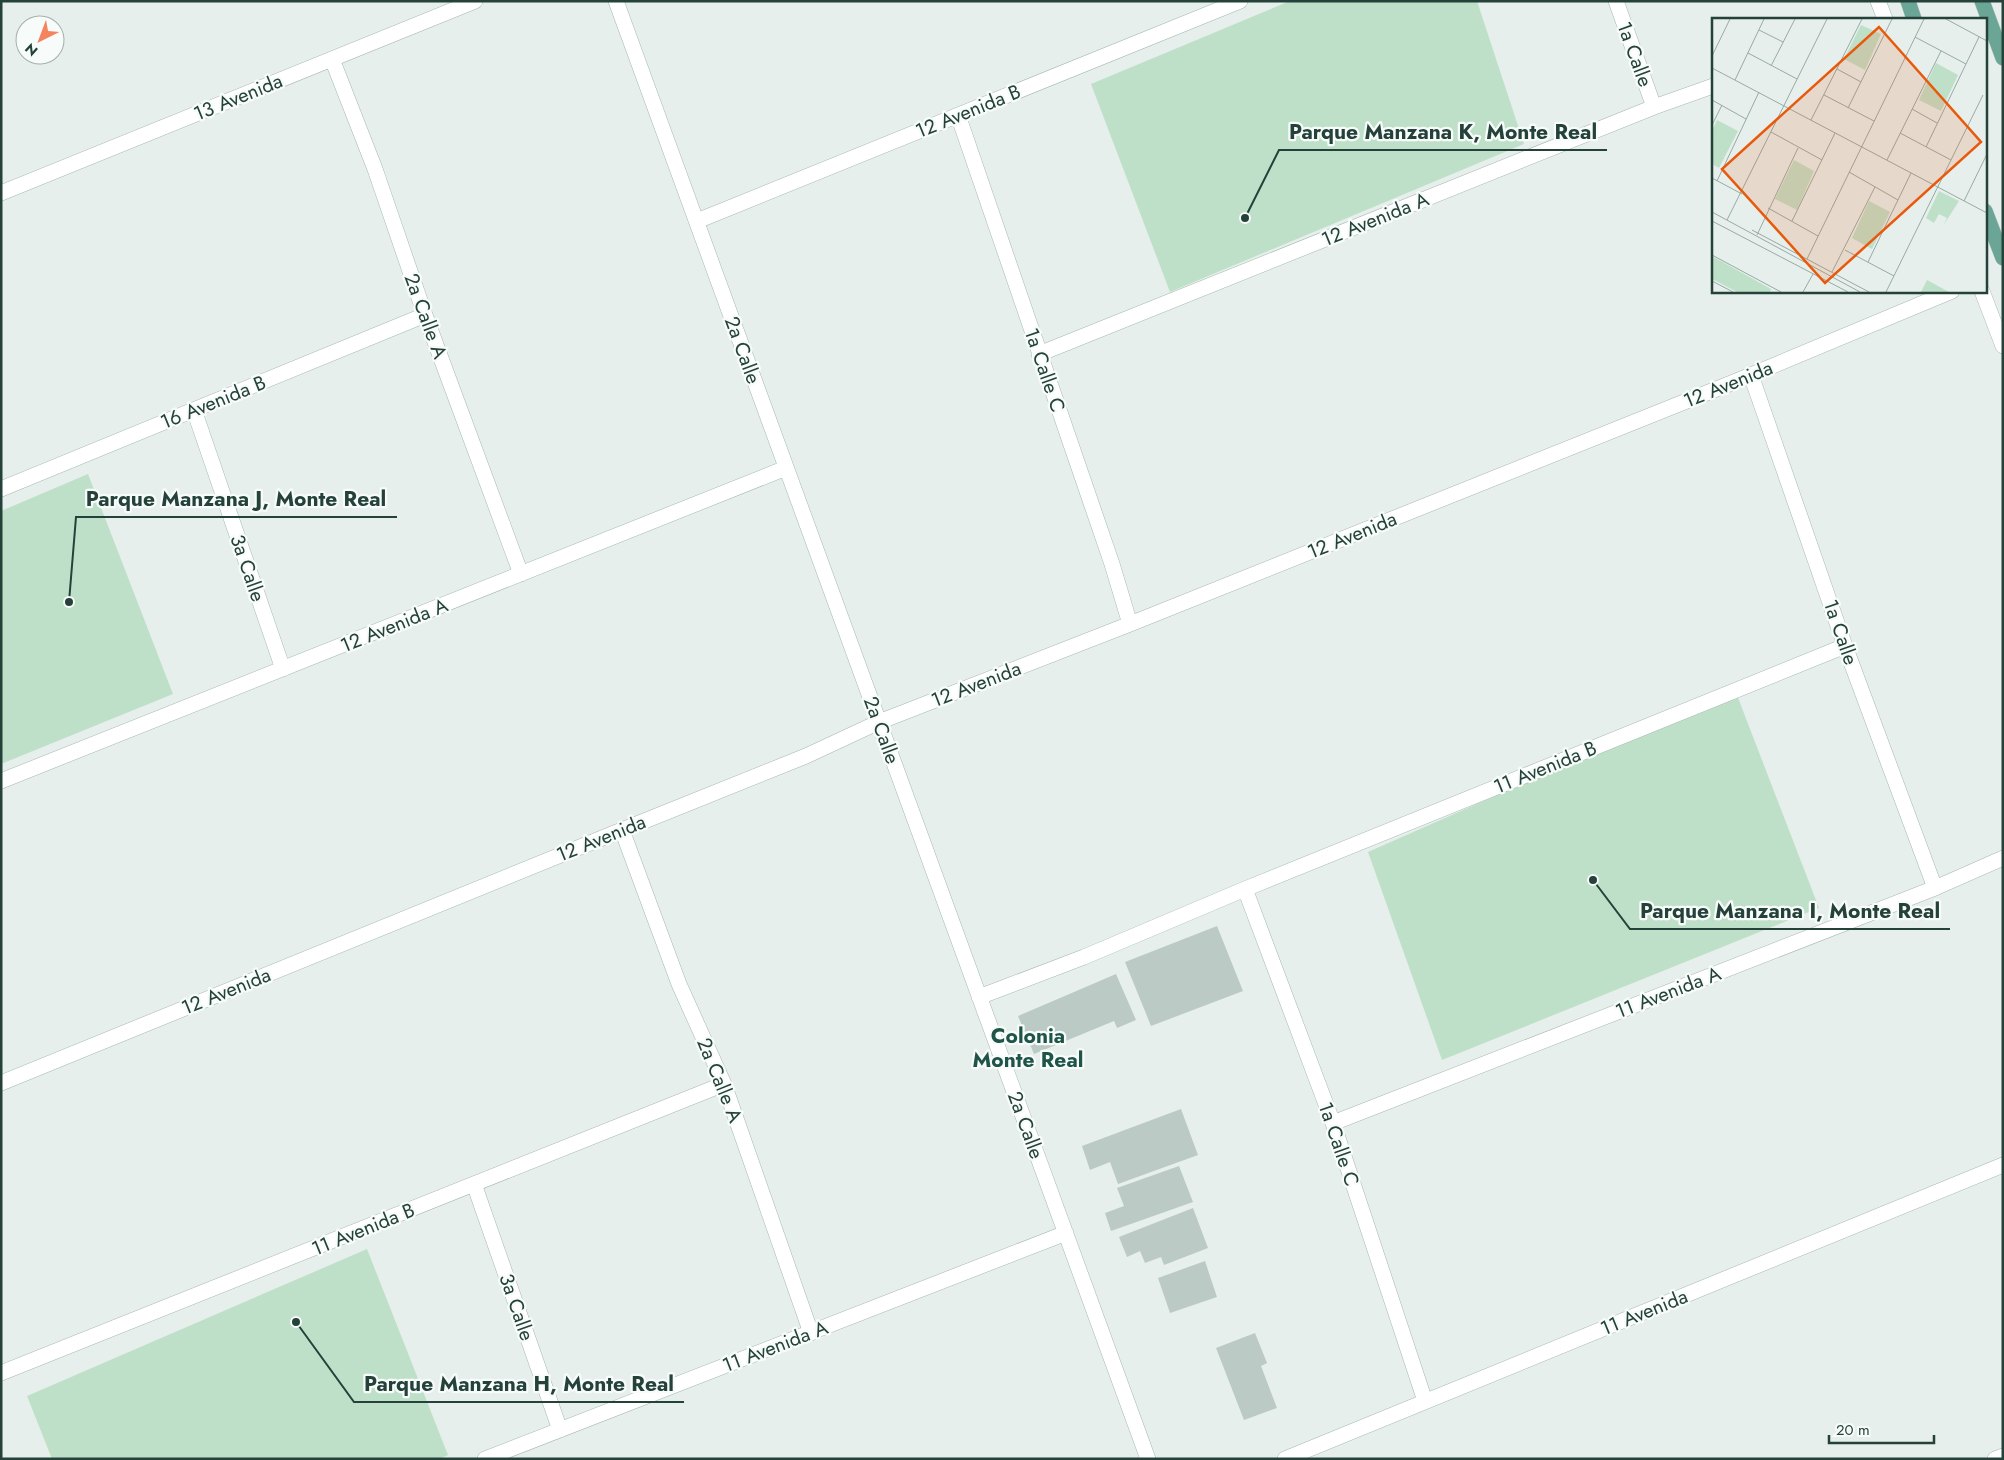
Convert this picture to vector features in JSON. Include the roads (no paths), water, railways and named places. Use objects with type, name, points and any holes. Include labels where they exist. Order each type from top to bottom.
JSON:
[{"type":"main road","points":[[1908,1],[1914,18]]},
{"type":"main road","points":[[1982,1],[2003,58]]},
{"type":"main road","points":[[1986,214],[2003,258]]},
{"type":"street","name":"13 Avenida","points":[[1,193],[475,1]]},
{"type":"street","name":"2a Calle","points":[[616,1],[1148,1459]]},
{"type":"street","name":"12 Avenida B","points":[[697,221],[1240,1]]},
{"type":"street","name":"1a Calle","points":[[1616,1],[1654,107]]},
{"type":"street","points":[[1878,1],[1885,18]]},
{"type":"street","name":"2a Calle A","points":[[332,59],[375,169],[425,315],[520,574]]},
{"type":"street","name":"12 Avenida A","points":[[1039,354],[1654,107],[1712,86]]},
{"type":"street","name":"1a Calle C","points":[[958,115],[1112,564],[1130,624]]},
{"type":"street","name":"12 Avenida","points":[[1,1083],[806,756],[879,722],[1130,624],[1751,375],[1950,292]]},
{"type":"street","points":[[1982,292],[2003,346]]},
{"type":"street","name":"16 Avenida B","points":[[1,489],[425,315]]},
{"type":"street","name":"1a Calle","points":[[1751,375],[1845,646],[1935,888]]},
{"type":"street","name":"3a Calle","points":[[194,410],[283,669]]},
{"type":"street","name":"12 Avenida A","points":[[1,781],[786,468]]},
{"type":"street","name":"11 Avenida B","points":[[979,997],[1084,957],[1245,889],[1845,646]]},
{"type":"street","name":"2a Calle A","points":[[622,830],[679,984],[724,1084],[811,1333]]},
{"type":"street","name":"11 Avenida A","points":[[1333,1123],[1935,888],[2003,858]]},
{"type":"street","name":"1a Calle C","points":[[1245,889],[1333,1123],[1425,1401]]},
{"type":"street","name":"11 Avenida B","points":[[1,1373],[724,1084]]},
{"type":"street","name":"11 Avenida","points":[[1285,1459],[2003,1165]]},
{"type":"street","name":"3a Calle","points":[[474,1184],[560,1430]]},
{"type":"street","name":"11 Avenida A","points":[[485,1459],[1066,1233]]},
{"type":"street","points":[[1995,1459],[2003,1456]]},
{"type":"place","name":"Parque Manzana K, Monte Real","points":[[1245,218]]},
{"type":"place","name":"Parque Manzana J, Monte Real","points":[[69,602]]},
{"type":"place","name":"Parque Manzana I, Monte Real","points":[[1593,880]]},
{"type":"place","name":"Parque Manzana H, Monte Real","points":[[296,1322]]},
{"type":"district","name":"Colonia Monte Real","points":[[1028,1048]]}]
